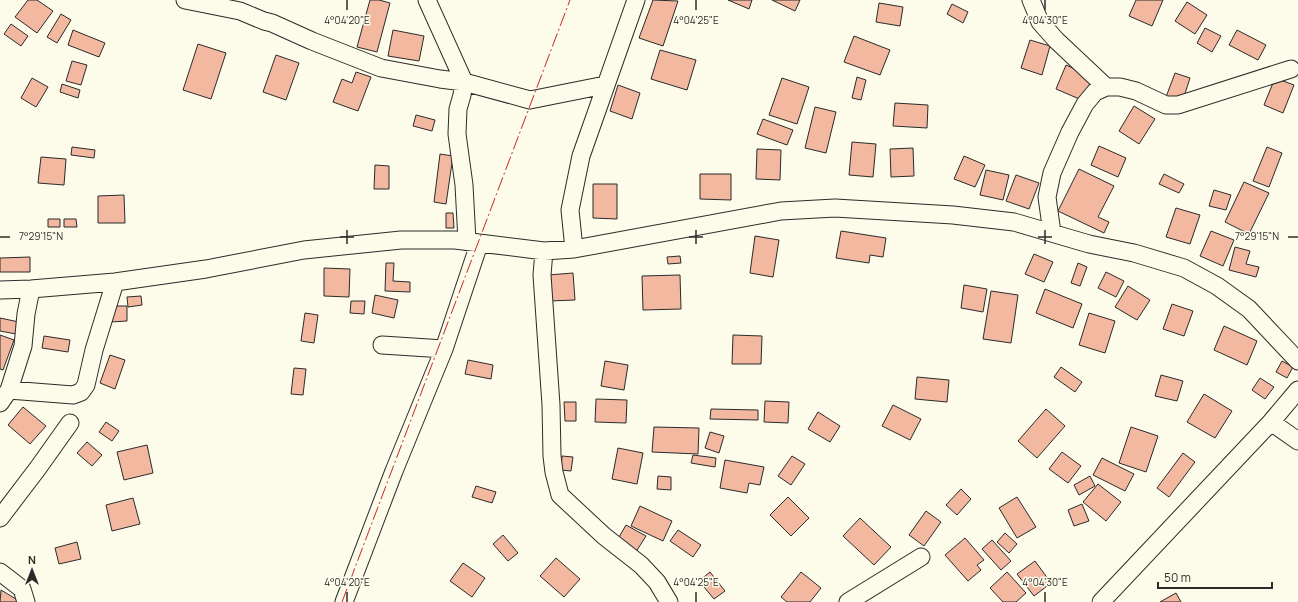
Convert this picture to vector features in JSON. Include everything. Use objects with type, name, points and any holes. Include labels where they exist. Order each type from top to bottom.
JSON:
[{"type":"street","points":[[184,0],[240,11],[381,68],[464,82],[530,100],[605,85]]},
{"type":"street","points":[[344,602],[394,471],[444,349],[473,242],[457,134],[458,109],[464,82],[427,0]]},
{"type":"street","points":[[574,249],[570,210],[581,156],[636,0]]},
{"type":"street","points":[[1032,0],[1040,22],[1056,40],[1106,87]]},
{"type":"street","points":[[1052,233],[1047,197],[1052,173],[1070,132],[1085,104],[1095,92],[1106,87],[1120,87],[1136,91],[1166,105],[1178,105],[1291,69]]},
{"type":"street","points":[[0,290],[115,282],[206,268],[304,250],[402,240],[455,240],[544,251],[574,249],[781,211],[835,208],[953,215],[1014,222],[1089,244],[1134,253],[1184,268],[1217,286],[1249,309],[1298,361]]},
{"type":"street","points":[[544,251],[542,275],[551,405],[552,456],[554,472],[560,495],[604,536],[641,565],[657,582],[669,602]]},
{"type":"street","points":[[31,289],[26,314],[23,346],[5,397],[73,395],[81,392],[86,386],[94,350],[115,282]]},
{"type":"street","points":[[382,345],[444,349]]},
{"type":"street","points":[[1101,602],[1271,422],[1298,390]]},
{"type":"street","points":[[0,518],[38,468],[70,422]]},
{"type":"street","points":[[1271,422],[1298,441]]},
{"type":"street","points":[[848,602],[921,557]]},
{"type":"street","points":[[0,572],[22,589],[26,602]]},
{"type":"building","points":[[28,0],[37,0],[53,11],[37,33],[15,17]]},
{"type":"building","points":[[370,0],[379,0],[390,3],[377,52],[357,47]]},
{"type":"building","points":[[653,0],[678,1],[663,46],[639,38]]},
{"type":"building","points":[[728,0],[752,0],[749,9]]},
{"type":"building","points":[[772,0],[800,0],[795,11]]},
{"type":"building","points":[[1136,0],[1163,0],[1152,26],[1129,16]]},
{"type":"building","points":[[1187,2],[1207,15],[1195,34],[1175,21]]},
{"type":"building","points":[[879,3],[903,7],[900,26],[876,22]]},
{"type":"building","points":[[952,4],[968,12],[963,23],[947,14]]},
{"type":"building","points":[[61,14],[71,20],[57,43],[47,37]]},
{"type":"building","points":[[11,24],[28,36],[21,46],[4,34]]},
{"type":"building","points":[[1205,28],[1221,36],[1212,52],[1197,43]]},
{"type":"building","points":[[73,30],[105,43],[99,57],[68,45]]},
{"type":"building","points":[[393,30],[424,36],[419,61],[388,56]]},
{"type":"building","points":[[1237,30],[1266,45],[1258,60],[1229,45]]},
{"type":"building","points":[[854,36],[890,50],[880,75],[844,62]]},
{"type":"building","points":[[1030,40],[1050,46],[1042,75],[1021,68]]},
{"type":"building","points":[[198,44],[226,53],[211,99],[183,90]]},
{"type":"building","points":[[660,50],[696,60],[687,90],[651,79]]},
{"type":"building","points":[[276,55],[299,63],[286,100],[263,92]]},
{"type":"building","points":[[72,61],[87,65],[81,85],[66,81]]},
{"type":"building","points":[[1066,65],[1095,78],[1084,101],[1056,89]]},
{"type":"building","points":[[356,72],[371,77],[358,111],[333,102],[342,79],[352,83]]},
{"type":"building","points":[[1175,73],[1190,78],[1182,103],[1166,97]]},
{"type":"building","points":[[857,77],[866,80],[861,100],[852,98]]},
{"type":"building","points":[[32,78],[48,87],[36,107],[21,98]]},
{"type":"building","points":[[782,78],[809,87],[797,124],[769,115]]},
{"type":"building","points":[[1275,78],[1294,85],[1283,113],[1264,105]]},
{"type":"building","points":[[62,84],[80,90],[78,98],[60,92]]},
{"type":"building","points":[[618,85],[640,93],[632,119],[610,111]]},
{"type":"building","points":[[895,103],[928,105],[927,128],[893,126]]},
{"type":"building","points":[[1134,106],[1155,119],[1139,144],[1119,131]]},
{"type":"building","points":[[815,107],[836,112],[826,153],[805,148]]},
{"type":"building","points":[[416,115],[435,120],[432,131],[413,126]]},
{"type":"building","points":[[763,119],[793,130],[787,145],[757,134]]},
{"type":"building","points":[[852,142],[876,144],[873,177],[849,175]]},
{"type":"building","points":[[1099,146],[1126,158],[1118,177],[1091,165]]},
{"type":"building","points":[[72,147],[95,150],[94,158],[71,155]]},
{"type":"building","points":[[1267,147],[1282,153],[1269,187],[1253,181]]},
{"type":"building","points":[[913,148],[914,176],[891,177],[890,149]]},
{"type":"building","points":[[757,149],[781,150],[780,180],[756,179]]},
{"type":"building","points":[[440,154],[453,156],[446,204],[434,202]]},
{"type":"building","points":[[964,156],[985,165],[975,187],[954,179]]},
{"type":"building","points":[[41,157],[66,159],[64,185],[38,183]]},
{"type":"building","points":[[375,165],[389,166],[389,189],[374,189]]},
{"type":"building","points":[[1079,169],[1114,186],[1098,217],[1109,222],[1104,233],[1058,211]]},
{"type":"building","points":[[986,170],[1009,175],[1003,200],[980,195]]},
{"type":"building","points":[[700,174],[731,174],[731,200],[700,199]]},
{"type":"building","points":[[1164,174],[1184,184],[1179,193],[1159,184]]},
{"type":"building","points":[[1016,175],[1039,183],[1029,209],[1006,201]]},
{"type":"building","points":[[1244,182],[1269,193],[1249,234],[1225,222]]},
{"type":"building","points":[[593,184],[617,184],[617,219],[593,218]]},
{"type":"building","points":[[1214,190],[1231,195],[1226,210],[1209,206]]},
{"type":"building","points":[[124,195],[125,223],[98,223],[98,196]]},
{"type":"building","points":[[1176,208],[1200,215],[1190,244],[1166,237]]},
{"type":"building","points":[[446,213],[453,213],[454,228],[446,228]]},
{"type":"building","points":[[48,219],[60,219],[60,227],[48,227]]},
{"type":"building","points":[[64,219],[76,219],[77,227],[64,227]]},
{"type":"building","points":[[841,231],[886,238],[883,257],[870,255],[869,263],[836,258]]},
{"type":"building","points":[[1211,231],[1234,240],[1223,266],[1200,256]]},
{"type":"building","points":[[755,236],[779,240],[773,277],[750,273]]},
{"type":"building","points":[[1235,247],[1250,251],[1246,264],[1259,267],[1256,277],[1229,270]]},
{"type":"building","points":[[1034,254],[1053,262],[1044,282],[1025,274]]},
{"type":"building","points":[[680,256],[681,263],[668,264],[667,257]]},
{"type":"building","points":[[30,257],[30,272],[0,272],[0,258]]},
{"type":"building","points":[[386,263],[394,263],[393,281],[410,282],[410,292],[385,291]]},
{"type":"building","points":[[1078,263],[1087,267],[1080,286],[1071,283]]},
{"type":"building","points":[[324,268],[350,269],[349,297],[324,296]]},
{"type":"building","points":[[1106,272],[1124,281],[1116,297],[1098,288]]},
{"type":"building","points":[[573,273],[575,300],[550,301],[548,275]]},
{"type":"building","points":[[680,275],[681,309],[643,310],[642,276]]},
{"type":"building","points":[[964,285],[987,289],[983,312],[961,308]]},
{"type":"building","points":[[1128,286],[1150,300],[1137,320],[1115,307]]},
{"type":"building","points":[[1045,289],[1082,304],[1073,328],[1036,313]]},
{"type":"building","points":[[991,291],[1018,295],[1011,343],[983,339]]},
{"type":"building","points":[[375,295],[398,300],[394,318],[372,313]]},
{"type":"building","points":[[141,296],[142,305],[128,307],[127,297]]},
{"type":"building","points":[[351,301],[365,301],[364,314],[350,313]]},
{"type":"building","points":[[1172,304],[1193,311],[1184,336],[1163,329]]},
{"type":"building","points":[[109,306],[127,306],[127,321],[110,322]]},
{"type":"building","points":[[305,313],[318,315],[314,343],[301,341]]},
{"type":"building","points":[[1089,313],[1115,321],[1105,353],[1079,345]]},
{"type":"building","points":[[0,318],[19,322],[16,334],[0,331]]},
{"type":"building","points":[[1224,326],[1257,341],[1247,365],[1214,350]]},
{"type":"building","points":[[0,335],[14,340],[3,370],[0,369]]},
{"type":"building","points":[[733,335],[762,336],[761,364],[732,364]]},
{"type":"building","points":[[44,336],[70,340],[68,352],[42,348]]},
{"type":"building","points":[[110,355],[125,360],[115,389],[100,383]]},
{"type":"building","points":[[468,360],[493,365],[491,379],[465,374]]},
{"type":"building","points":[[605,361],[628,365],[624,390],[601,386]]},
{"type":"building","points":[[1282,361],[1293,367],[1287,378],[1276,372]]},
{"type":"building","points":[[1061,367],[1082,382],[1075,392],[1054,377]]},
{"type":"building","points":[[294,368],[306,369],[303,395],[291,394]]},
{"type":"building","points":[[1161,375],[1183,381],[1177,401],[1155,396]]},
{"type":"building","points":[[917,377],[949,380],[947,402],[915,399]]},
{"type":"building","points":[[1260,378],[1274,387],[1265,399],[1252,390]]},
{"type":"building","points":[[1204,394],[1232,411],[1215,438],[1187,422]]},
{"type":"building","points":[[596,399],[627,400],[626,423],[595,422]]},
{"type":"building","points":[[765,401],[789,402],[788,423],[764,422]]},
{"type":"building","points":[[564,402],[576,402],[576,421],[565,421]]},
{"type":"building","points":[[893,405],[921,419],[910,440],[882,426]]},
{"type":"building","points":[[23,407],[46,426],[30,444],[8,425]]},
{"type":"building","points":[[711,409],[758,410],[758,420],[710,419]]},
{"type":"building","points":[[1046,409],[1065,426],[1037,458],[1018,441]]},
{"type":"building","points":[[818,412],[840,426],[830,442],[808,429]]},
{"type":"building","points":[[106,422],[119,431],[112,441],[99,432]]},
{"type":"building","points":[[654,427],[699,428],[698,454],[652,452]]},
{"type":"building","points":[[1131,427],[1158,436],[1146,472],[1119,463]]},
{"type":"building","points":[[710,432],[724,436],[719,453],[705,448]]},
{"type":"building","points":[[87,442],[102,455],[92,466],[77,453]]},
{"type":"building","points":[[147,445],[153,473],[124,480],[117,452]]},
{"type":"building","points":[[618,448],[643,453],[637,484],[612,479]]},
{"type":"building","points":[[1062,452],[1081,466],[1068,483],[1049,469]]},
{"type":"building","points":[[1183,453],[1195,462],[1169,497],[1157,488]]},
{"type":"building","points":[[693,455],[716,458],[715,467],[691,463]]},
{"type":"building","points":[[562,456],[573,457],[571,471],[561,470]]},
{"type":"building","points":[[792,456],[805,464],[791,485],[778,476]]},
{"type":"building","points":[[1102,458],[1134,474],[1125,491],[1093,475]]},
{"type":"building","points":[[725,460],[764,467],[760,485],[749,483],[747,493],[720,488]]},
{"type":"building","points":[[658,476],[671,477],[671,490],[657,489]]},
{"type":"building","points":[[1090,476],[1095,486],[1079,495],[1074,485]]},
{"type":"building","points":[[1098,484],[1121,502],[1106,521],[1083,502]]},
{"type":"building","points":[[476,486],[496,492],[492,503],[472,497]]},
{"type":"building","points":[[961,489],[971,499],[957,515],[946,505]]},
{"type":"building","points":[[788,497],[809,518],[791,536],[770,515]]},
{"type":"building","points":[[1017,497],[1036,527],[1017,538],[999,508]]},
{"type":"building","points":[[133,498],[140,524],[112,531],[106,505]]},
{"type":"building","points":[[1082,504],[1089,521],[1074,526],[1068,510]]},
{"type":"building","points":[[640,506],[672,521],[663,541],[631,526]]},
{"type":"building","points":[[926,511],[941,522],[924,546],[909,535]]},
{"type":"building","points":[[860,518],[891,547],[874,565],[843,536]]},
{"type":"building","points":[[626,525],[646,536],[634,555],[615,544]]},
{"type":"building","points":[[678,530],[701,545],[693,557],[670,541]]},
{"type":"building","points":[[1005,533],[1017,544],[1009,553],[997,542]]},
{"type":"building","points":[[503,535],[518,553],[508,561],[493,544]]},
{"type":"building","points":[[965,538],[984,560],[977,565],[981,570],[968,581],[945,555]]},
{"type":"building","points":[[992,540],[1011,561],[1001,570],[982,549]]},
{"type":"building","points":[[77,542],[81,559],[59,564],[55,548]]},
{"type":"building","points":[[556,558],[580,579],[564,597],[540,576]]},
{"type":"building","points":[[1035,561],[1051,583],[1034,596],[1017,574]]},
{"type":"building","points":[[463,563],[485,578],[472,597],[450,581]]},
{"type":"building","points":[[710,572],[725,591],[714,599],[699,581]]},
{"type":"building","points":[[801,572],[821,588],[810,602],[787,602],[781,597]]},
{"type":"building","points":[[1007,572],[1026,593],[1016,602],[1003,602],[990,588]]},
{"type":"building","points":[[1,590],[21,602],[0,602]]},
{"type":"building","points":[[1176,593],[1181,602],[1160,602]]},
{"type":"power","points":[[342,602],[570,0]]}]
